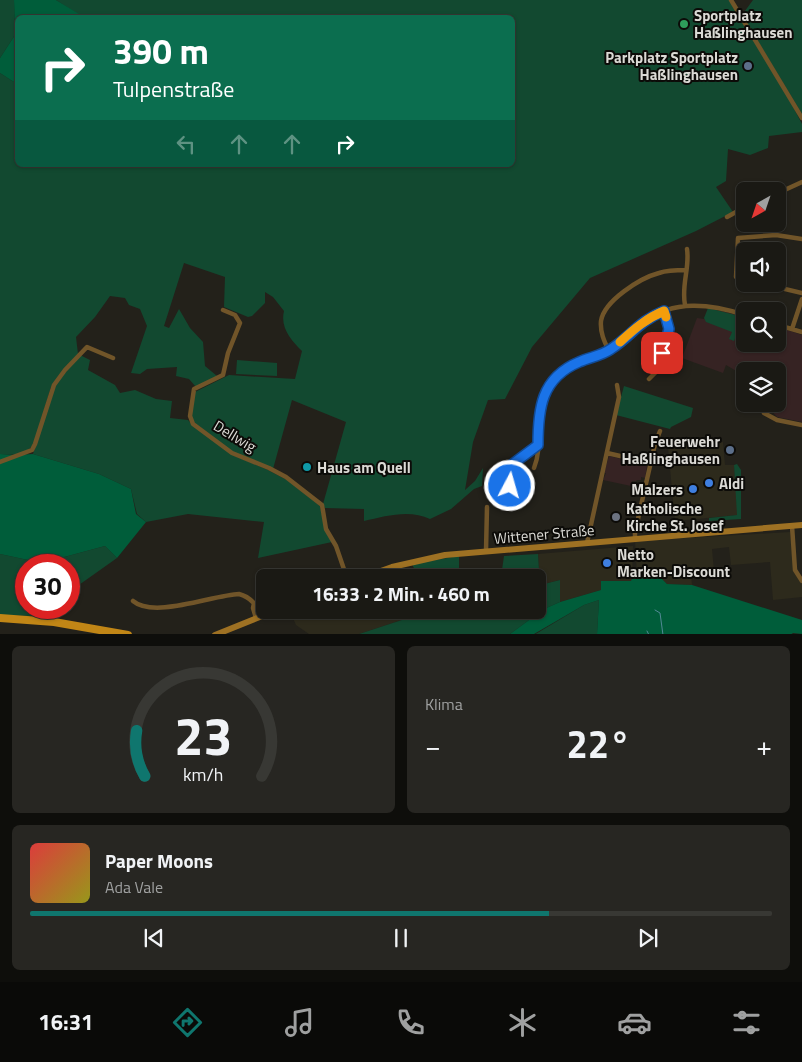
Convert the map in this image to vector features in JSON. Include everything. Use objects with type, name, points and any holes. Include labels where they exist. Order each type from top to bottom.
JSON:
[{"type":"main road","name":"Wittener Straße","points":[[386,569],[428,558],[486,551],[802,525]]},
{"type":"main road","points":[[0,618],[54,622],[128,634]]},
{"type":"main road","points":[[215,634],[256,618]]},
{"type":"street","points":[[731,0],[802,118]]},
{"type":"street","points":[[786,189],[802,182]]},
{"type":"street","points":[[727,217],[736,212]]},
{"type":"street","points":[[738,242],[738,238],[776,235],[802,239]]},
{"type":"street","points":[[685,306],[683,290],[688,256],[687,249]]},
{"type":"street","points":[[609,351],[602,335],[601,322],[604,313],[613,300],[649,276],[666,271],[686,270]]},
{"type":"street","points":[[786,289],[802,293]]},
{"type":"street","points":[[792,329],[802,299]]},
{"type":"street","points":[[534,468],[537,459],[539,411],[542,399],[548,386],[567,368],[579,361],[609,351],[645,321],[664,311],[685,306],[714,306],[736,312]]},
{"type":"street","name":"Dellwig","points":[[224,310],[235,315],[240,323],[228,353],[223,375],[194,389],[190,420],[228,450],[286,477],[322,505],[326,529],[336,546],[344,569]]},
{"type":"street","points":[[649,379],[656,372],[668,335],[669,329],[664,311]]},
{"type":"street","points":[[786,327],[802,332]]},
{"type":"street","points":[[0,462],[32,450],[36,444],[54,385],[87,346],[113,358]]},
{"type":"street","points":[[587,543],[619,397],[617,385]]},
{"type":"street","points":[[764,413],[776,420],[802,424]]},
{"type":"street","points":[[635,539],[655,444],[660,431]]},
{"type":"street","points":[[510,486],[510,466],[538,445]]},
{"type":"street","points":[[607,453],[651,463]]},
{"type":"street","name":"Wittener Straße","points":[[486,551],[487,507]]},
{"type":"street","points":[[792,526],[796,570],[802,581]]},
{"type":"street","points":[[133,601],[140,606],[161,608],[239,594],[246,596],[256,605]]},
{"type":"shaded area","points":[[721,311],[736,315],[736,352],[786,352],[786,330],[802,335],[802,422],[777,417],[773,412],[786,412],[786,362],[736,362],[736,371],[726,365],[723,373],[682,358],[697,318],[718,321]]},
{"type":"shaded area","points":[[723,442],[725,465],[734,465],[738,515],[675,521],[668,447]]},
{"type":"shaded area","points":[[609,456],[646,465],[645,478],[641,477],[641,480],[632,481],[631,486],[603,480]]},
{"type":"shaded area","points":[[790,532],[794,572],[802,584],[802,597],[773,600],[770,562],[731,565],[729,547],[712,549],[714,571],[691,574],[692,585],[667,584],[658,576],[637,575],[635,541]]},
{"type":"shaded area","points":[[633,546],[632,581],[602,581],[601,590],[560,602],[560,580],[546,584],[546,569],[539,569],[538,554]]},
{"type":"shaded area","points":[[293,619],[405,619],[359,634],[309,634],[296,625]]},
{"type":"green space","points":[[0,0],[14,0],[15,35],[0,58]]},
{"type":"green space","points":[[14,0],[56,0],[81,15],[15,15],[15,35]]},
{"type":"green space","points":[[56,0],[729,0],[790,101],[802,124],[802,132],[769,136],[768,148],[750,155],[728,149],[726,181],[716,187],[733,212],[696,231],[590,278],[532,347],[505,399],[488,400],[473,442],[465,490],[475,481],[483,468],[482,486],[474,489],[451,509],[430,519],[414,514],[406,514],[364,521],[364,509],[325,508],[323,504],[346,422],[292,400],[273,469],[234,453],[191,420],[195,392],[229,375],[295,379],[302,351],[287,333],[283,317],[284,311],[273,297],[265,292],[265,303],[252,316],[248,317],[224,307],[225,277],[184,263],[164,326],[169,328],[179,309],[190,328],[203,342],[205,366],[217,376],[196,387],[189,379],[176,376],[177,367],[147,369],[140,374],[131,373],[147,326],[140,309],[129,305],[125,298],[110,296],[95,317],[76,337],[78,354],[51,387],[34,443],[28,450],[19,454],[0,454],[0,73],[15,83],[15,167],[515,167],[515,15],[79,15]]},
{"type":"green space","points":[[753,0],[802,0],[802,114],[742,15]]},
{"type":"green space","points":[[15,35],[15,83],[0,73],[0,58]]},
{"type":"green space","points":[[708,308],[736,315],[736,336],[734,341],[729,339],[732,332],[706,322],[704,318]]},
{"type":"green space","points":[[80,355],[90,360],[88,370],[115,385],[120,393],[135,390],[156,399],[172,401],[170,418],[188,420],[193,426],[235,456],[287,480],[320,506],[326,531],[332,542],[258,558],[264,522],[188,514],[146,522],[137,514],[131,489],[99,474],[33,454],[55,385]]},
{"type":"green space","points":[[237,360],[277,363],[277,376],[236,374]]},
{"type":"green space","points":[[624,386],[693,408],[691,417],[670,429],[616,415]]},
{"type":"green space","points":[[0,454],[33,454],[99,474],[131,489],[136,514],[146,522],[117,558],[105,546],[75,554],[15,554],[15,557],[0,554]]},
{"type":"green space","points":[[737,464],[741,470],[741,519],[709,521],[709,518],[737,515],[734,465]]},
{"type":"green space","points":[[105,546],[117,558],[80,584],[80,554],[75,554]]},
{"type":"green space","points":[[0,554],[15,557],[15,615],[0,615]]},
{"type":"green space","points":[[538,554],[539,569],[502,569],[504,556]]},
{"type":"green space","points":[[459,556],[459,569],[414,569],[412,564]]},
{"type":"green space","points":[[661,578],[667,584],[692,585],[802,620],[802,634],[597,634],[599,600],[584,605],[534,634],[510,634],[530,619],[546,619],[546,608],[601,590],[601,581],[631,581],[632,579]]},
{"type":"green space","points":[[560,580],[560,602],[546,608],[546,584]]},
{"type":"green space","points":[[599,600],[597,634],[536,634],[584,605]]},
{"type":"green space","points":[[405,619],[530,619],[510,634],[359,634]]},
{"type":"waterway","points":[[655,610],[660,613],[663,634]]},
{"type":"slow traffic","points":[[620,342],[655,315],[664,311],[666,317]]},
{"type":"place","name":"Sportplatz Haßlinghausen","points":[[684,24]]},
{"type":"place","name":"Parkplatz Sportplatz Haßlinghausen","points":[[748,66]]},
{"type":"place","name":"Feuerwehr Haßlinghausen","points":[[730,450]]},
{"type":"place","name":"Haus am Quell","points":[[307,467]]},
{"type":"place","name":"Aldi","points":[[709,483]]},
{"type":"place","name":"Malzers","points":[[693,489]]},
{"type":"place","name":"Katholische Kirche St. Josef","points":[[616,517]]},
{"type":"place","name":"Netto Marken-Discount","points":[[607,563]]},
{"type":"route","points":[[510,486],[510,466],[538,445],[538,418],[542,399],[548,386],[562,371],[579,361],[609,351],[645,321],[664,311],[669,329],[662,353]]}]
